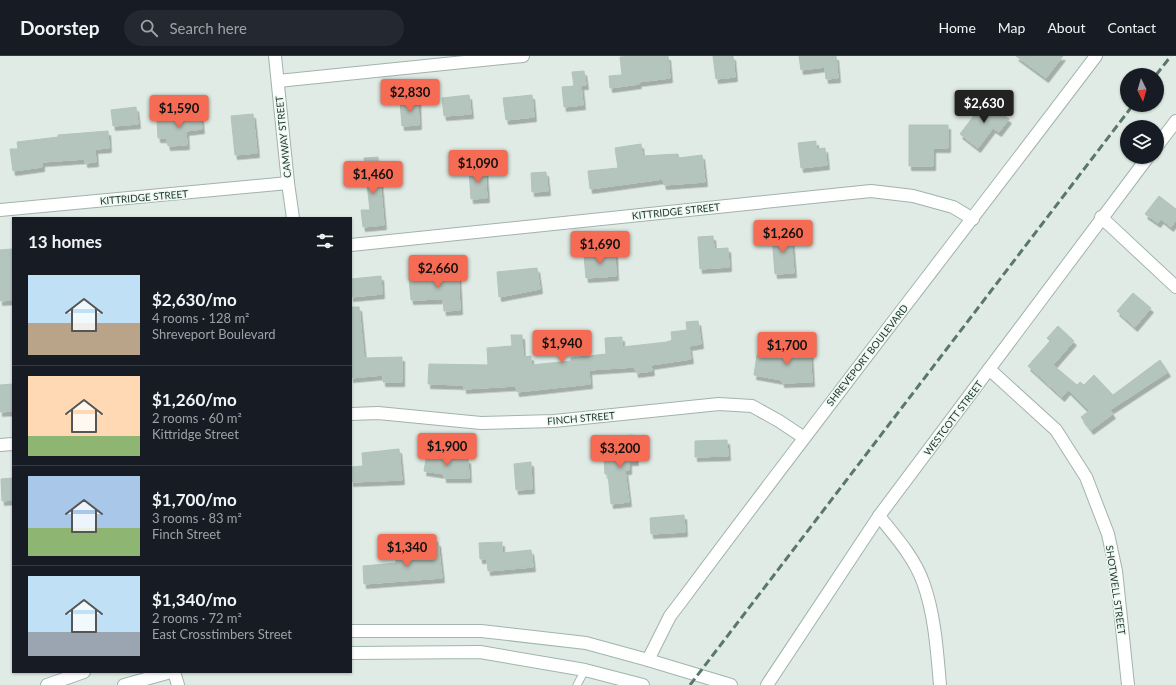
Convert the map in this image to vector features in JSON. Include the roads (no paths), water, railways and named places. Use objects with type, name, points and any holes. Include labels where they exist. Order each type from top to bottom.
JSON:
[{"type":"street","name":"CAMWAY STREET","points":[[275,56],[293,217]]},
{"type":"street","points":[[278,81],[523,56]]},
{"type":"street","name":"SHREVEPORT BOULEVARD","points":[[648,660],[670,616],[803,437],[1096,56]]},
{"type":"street","points":[[1164,137],[1176,121]]},
{"type":"street","name":"WESTCOTT STREET","points":[[767,685],[879,516],[1143,164]]},
{"type":"street","name":"KITTRIDGE STREET","points":[[0,210],[288,183]]},
{"type":"street","name":"KITTRIDGE STREET","points":[[352,245],[871,192],[912,196],[953,207],[972,219]]},
{"type":"street","points":[[1102,218],[1176,287]]},
{"type":"street","name":"SHOTWELL STREET","points":[[989,369],[1056,430],[1086,477],[1108,534],[1116,571],[1128,685]]},
{"type":"street","name":"FINCH STREET","points":[[352,414],[378,413],[495,423],[554,421],[719,404],[752,406],[779,421],[803,437]]},
{"type":"street","points":[[0,445],[12,444]]},
{"type":"street","points":[[879,516],[906,550],[923,582],[935,628],[940,685]]},
{"type":"street","points":[[352,631],[482,631],[586,644],[648,660],[731,685]]},
{"type":"street","points":[[352,653],[480,652],[586,670],[643,685]]},
{"type":"street","points":[[48,685],[81,673]]},
{"type":"street","points":[[124,685],[169,673]]},
{"type":"street","points":[[173,673],[178,685]]},
{"type":"lane","points":[[576,685],[586,670]]},
{"type":"railway","points":[[1162,68],[1171,56]]},
{"type":"railway","points":[[690,685],[1128,112]]}]
